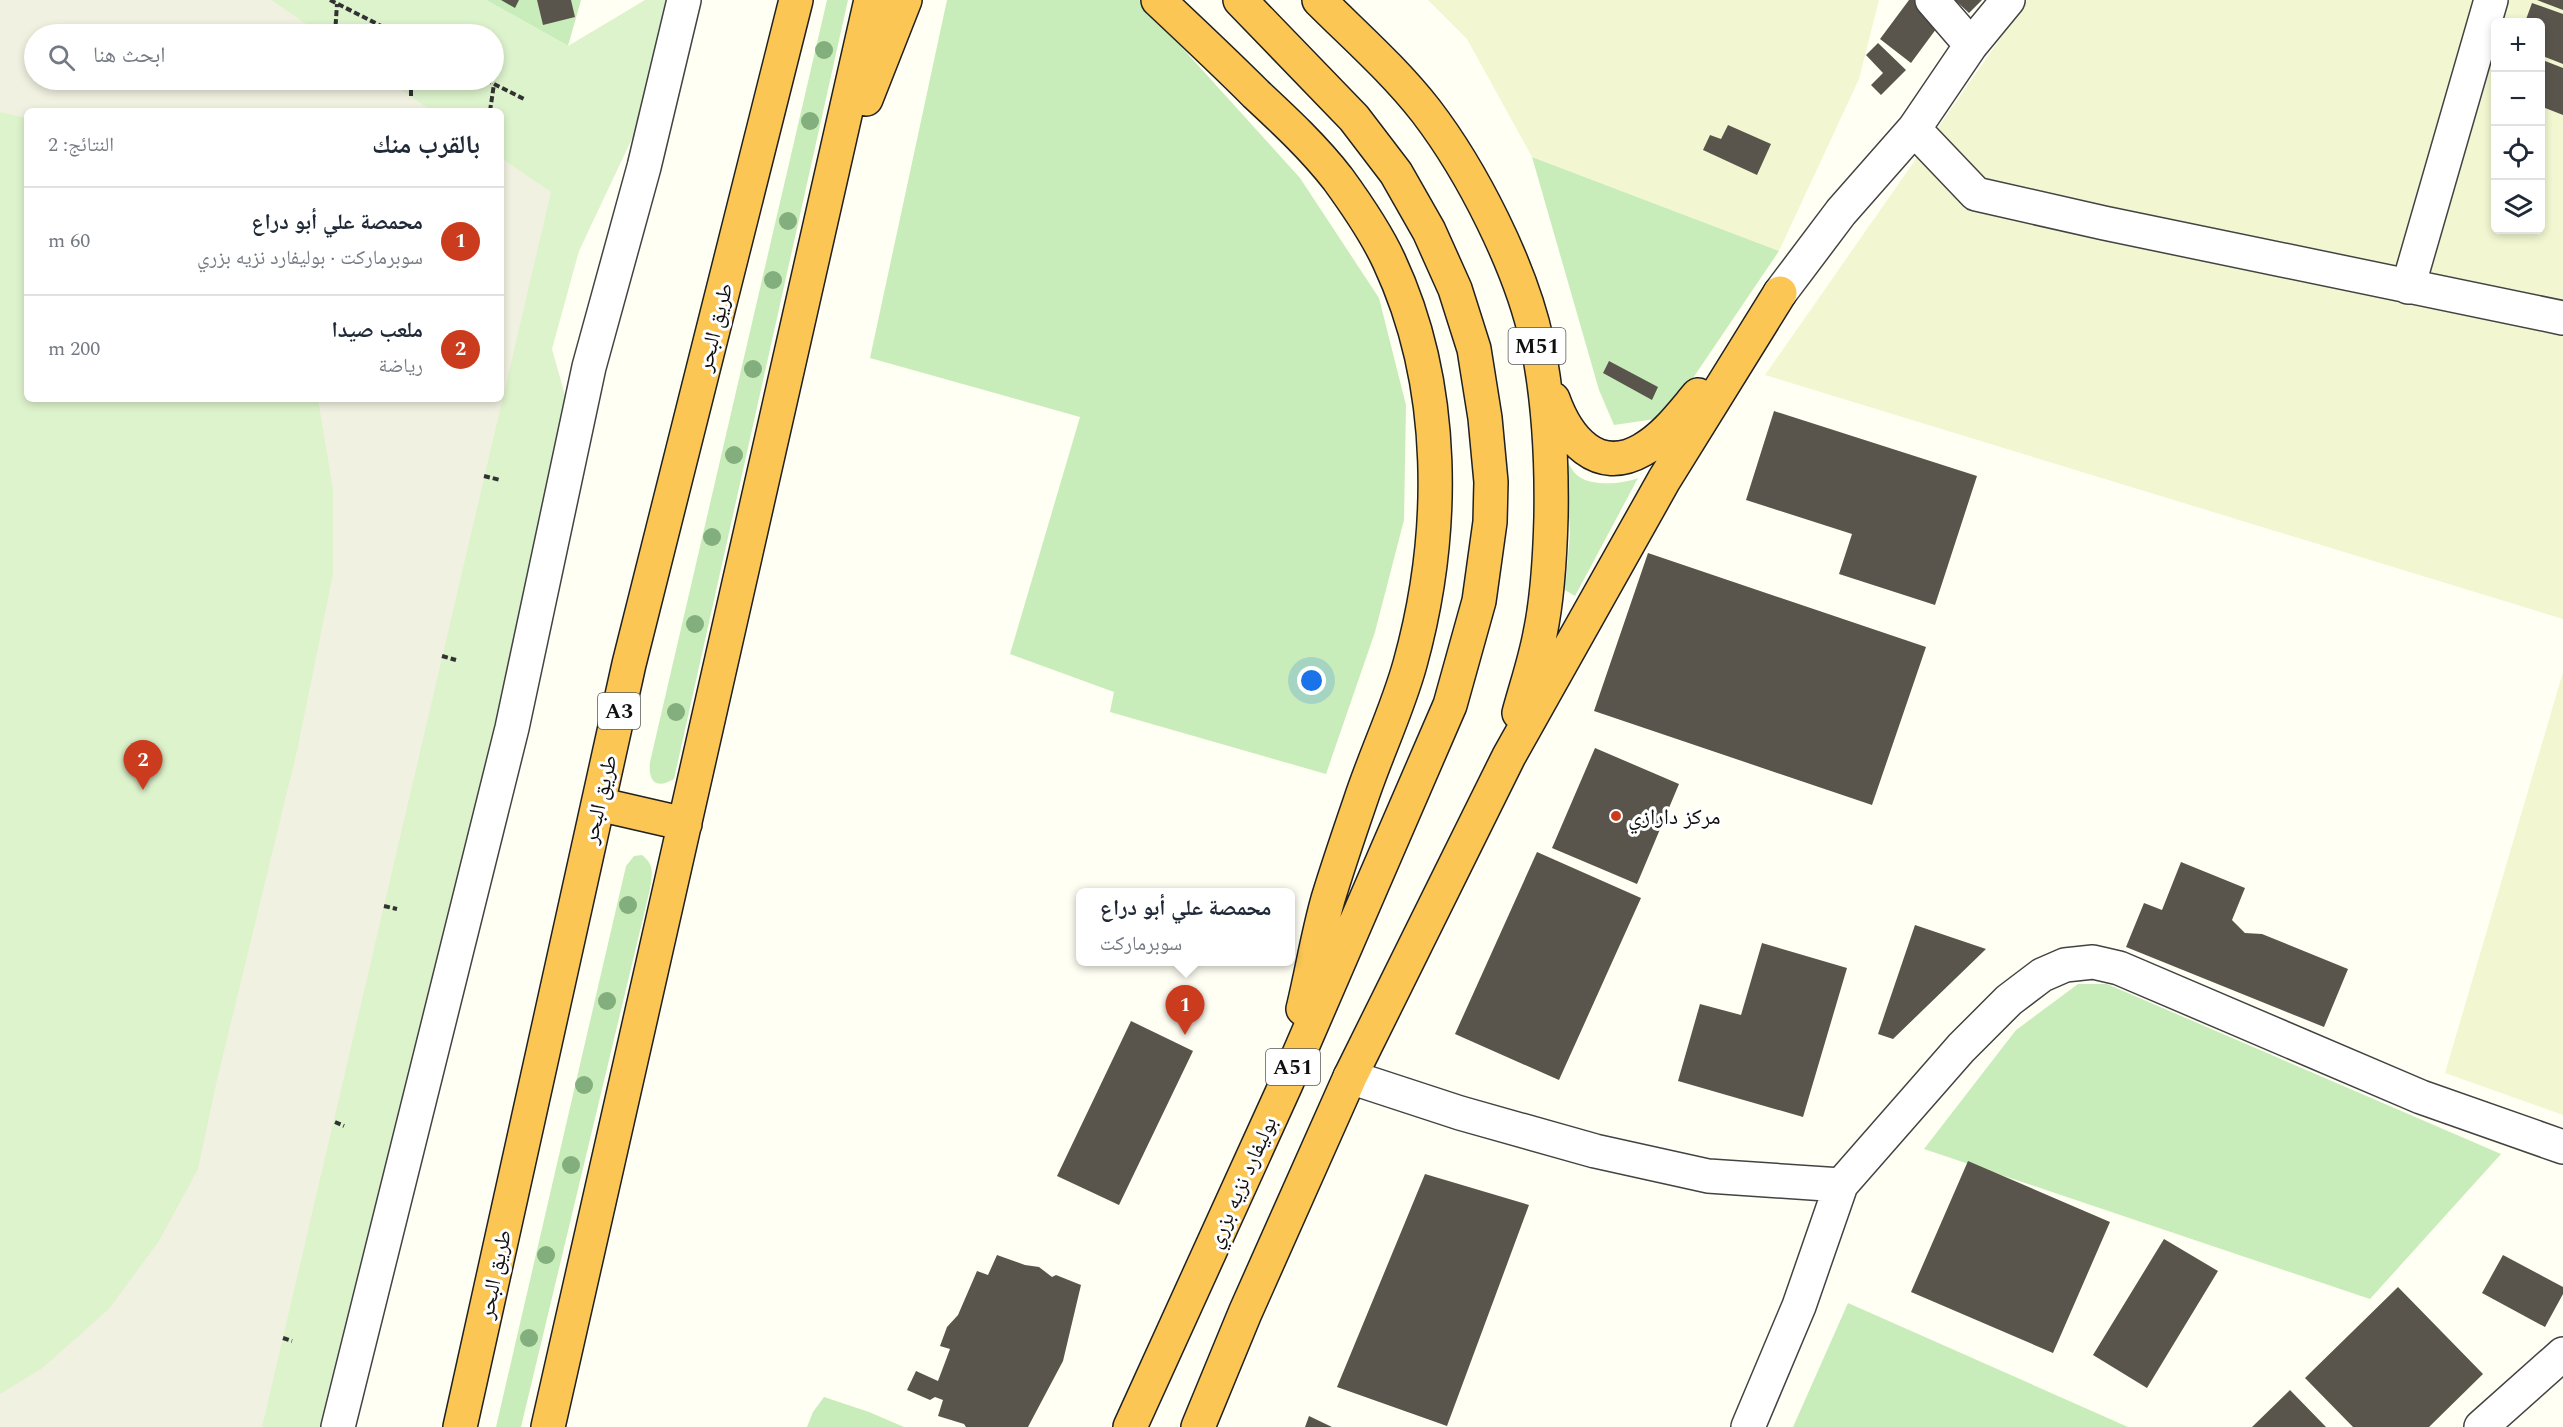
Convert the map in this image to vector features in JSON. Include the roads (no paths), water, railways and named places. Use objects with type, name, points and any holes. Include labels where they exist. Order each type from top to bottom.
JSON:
[{"type":"highway","name":"طريق البحر","points":[[460,1427],[629,664],[796,0]]},
{"type":"highway","points":[[548,1427],[872,0]]},
{"type":"highway","points":[[828,192],[905,0]]},
{"type":"highway","points":[[1158,0],[1301,136],[1340,183],[1388,258],[1400,287],[1418,347],[1430,403],[1435,458],[1434,513],[1424,599],[1410,664],[1360,800],[1328,900],[1286,1084]]},
{"type":"highway","name":"M51","points":[[1240,0],[1354,118],[1395,173],[1429,231],[1455,289],[1474,350],[1485,417],[1491,482],[1490,522],[1479,601],[1450,705]]},
{"type":"highway","name":"M51","points":[[1319,0],[1388,68],[1425,110],[1455,153],[1492,221],[1522,291],[1536,339],[1550,438],[1549,566],[1540,635],[1509,756]]},
{"type":"highway","points":[[1541,365],[1557,411],[1576,441],[1596,456],[1624,458],[1642,450],[1672,426],[1780,293]]},
{"type":"highway","points":[[1509,756],[1664,480],[1780,293]]},
{"type":"highway","name":"بوليفارد نزيه بزري","points":[[1130,1427],[1286,1084],[1450,705]]},
{"type":"highway","name":"A51","points":[[1198,1427],[1245,1313],[1350,1077],[1509,756]]},
{"type":"highway","points":[[598,804],[685,824]]},
{"type":"street","points":[[338,1427],[512,728],[589,368],[644,167],[684,0]]},
{"type":"street","points":[[1932,0],[1971,45]]},
{"type":"street","points":[[1780,293],[1840,212],[1914,129],[1971,45],[2008,0]]},
{"type":"street","points":[[2408,287],[2491,0]]},
{"type":"street","points":[[1914,129],[1976,194],[2563,318]]},
{"type":"street","points":[[564,389],[589,368]]},
{"type":"street","points":[[1748,1427],[1799,1306],[1841,1185],[1960,1048],[2009,1000],[2042,975],[2065,965],[2093,962],[2119,968],[2421,1097],[2563,1147]]},
{"type":"street","points":[[1350,1077],[1482,1120],[1595,1151],[1708,1176],[1841,1185]]},
{"type":"street","points":[[2481,1427],[2563,1354]]},
{"type":"place","name":"ملعب صيدا","points":[[143,790]]},
{"type":"place","name":"مركز دارازي","points":[[1616,816]]},
{"type":"place","name":"محمصة علي أبو دراع","points":[[1185,1035]]}]
